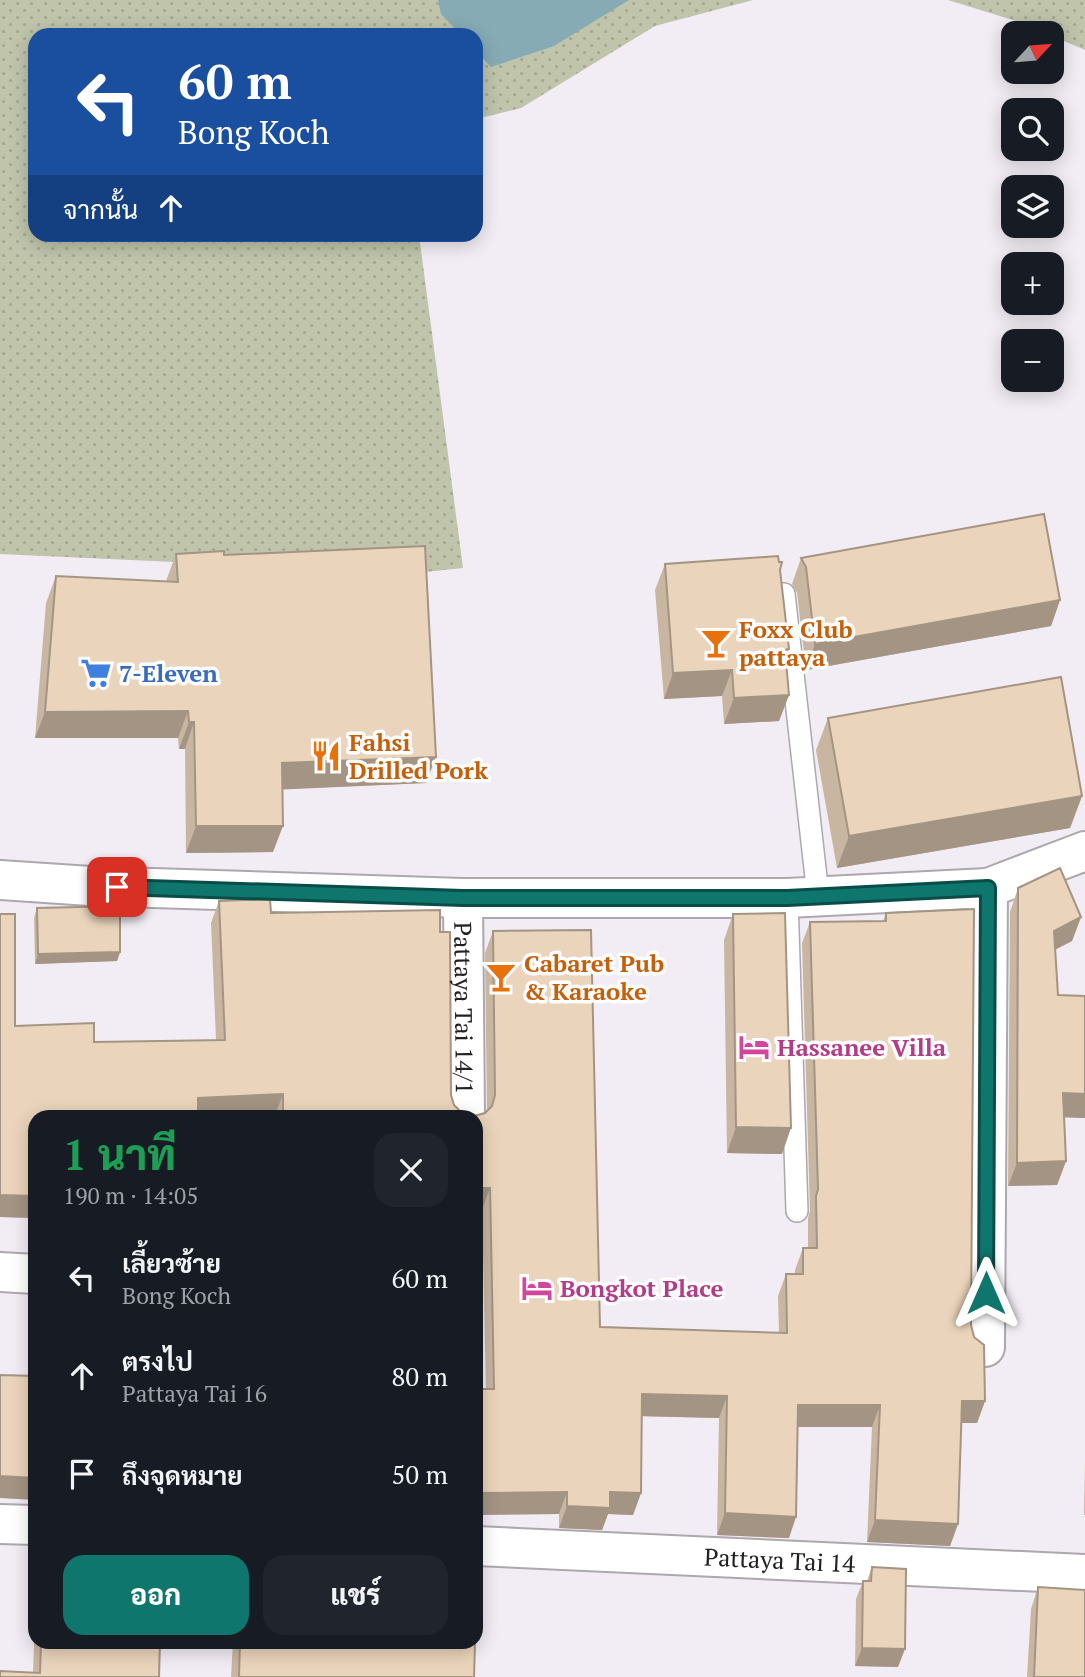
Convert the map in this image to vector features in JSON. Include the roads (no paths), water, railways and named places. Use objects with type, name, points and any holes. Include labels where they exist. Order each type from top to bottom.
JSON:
[{"type":"street","points":[[0,880],[90,886],[463,898],[802,897],[988,888],[1085,851]]},
{"type":"street","points":[[985,1347],[988,888]]},
{"type":"street","name":"Pattaya Tai 14/1","points":[[463,898],[465,1110]]},
{"type":"street","points":[[0,1272],[28,1274]]},
{"type":"street","points":[[0,1524],[28,1525]]},
{"type":"street","name":"Pattaya Tai 14","points":[[483,1546],[1085,1574]]},
{"type":"lane","points":[[784,594],[802,897],[797,1211]]},
{"type":"water","points":[[438,0],[629,0],[554,46],[491,67],[483,58],[483,28],[454,28],[441,14]]},
{"type":"place","name":"Foxx Club pattaya","points":[[716,643]]},
{"type":"place","name":"7-Eleven","points":[[96,673]]},
{"type":"place","name":"Fahsi Drilled Pork","points":[[326,756]]},
{"type":"place","name":"Cabaret Pub & Karaoke","points":[[501,977]]},
{"type":"place","name":"Hassanee Villa","points":[[754,1047]]},
{"type":"place","name":"Bongkot Place","points":[[537,1288]]}]
